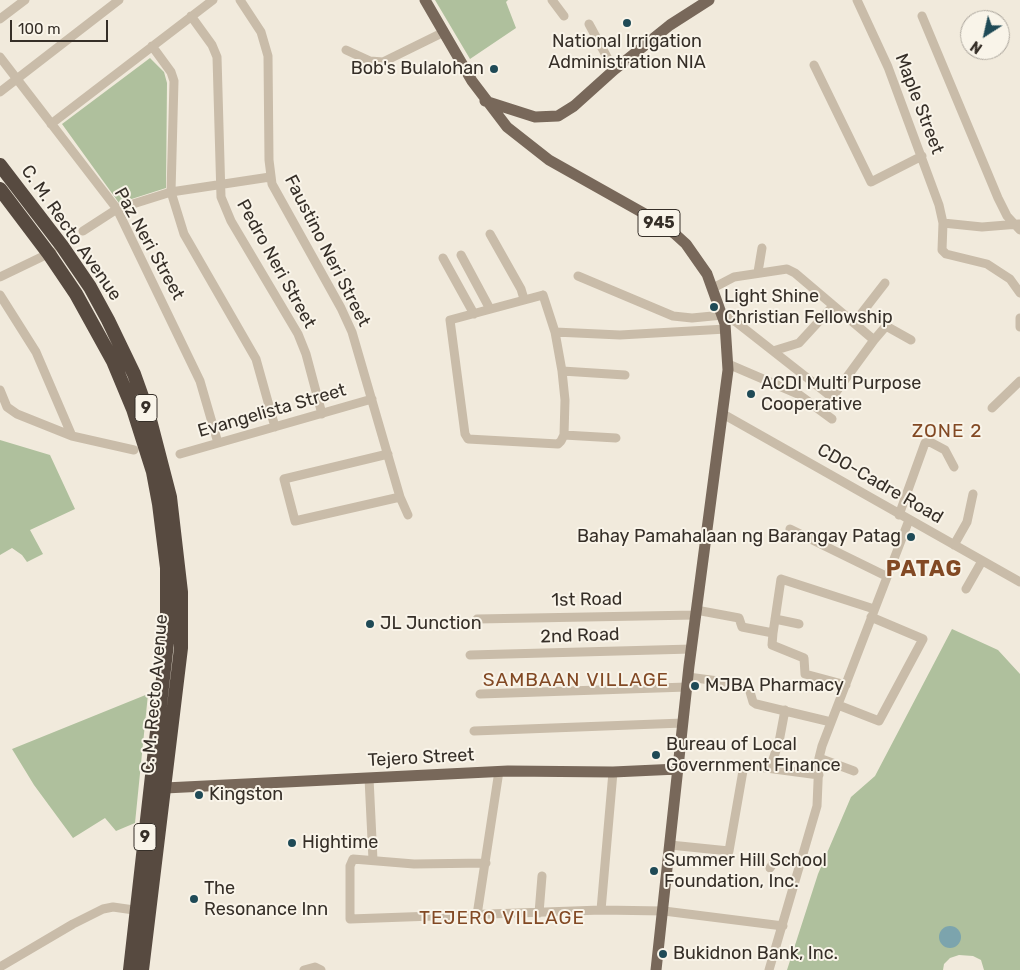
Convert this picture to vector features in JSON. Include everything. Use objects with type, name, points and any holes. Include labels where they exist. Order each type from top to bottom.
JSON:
[{"type":"highway","name":"C. M. Recto Avenue","points":[[0,165],[62,246],[90,287],[108,320],[150,416],[147,452],[170,497],[181,592],[181,648],[177,688],[168,704],[143,911],[142,970]]},
{"type":"highway","name":"C. M. Recto Avenue","points":[[0,189],[50,254],[76,294],[113,361],[133,409],[147,452],[159,504],[167,568],[167,643],[163,686],[168,704],[165,788],[143,911],[130,970]]},
{"type":"highway","points":[[163,686],[177,688]]},
{"type":"main road","name":"945","points":[[425,0],[485,101],[507,127],[535,150],[578,178],[644,214],[675,234],[698,260],[713,288],[723,315],[726,328],[728,364],[723,414],[696,613],[656,970]]},
{"type":"main road","points":[[485,101],[536,117],[558,116],[574,106],[614,70],[670,25],[709,0]]},
{"type":"main road","name":"Tejero Street","points":[[165,788],[499,771],[613,772],[678,769]]},
{"type":"street","points":[[0,19],[25,0]]},
{"type":"street","points":[[0,92],[119,0]]},
{"type":"street","points":[[51,124],[213,0]]},
{"type":"street","name":"Faustino Neri Street","points":[[240,0],[261,32],[268,56],[270,177],[276,193],[345,316],[359,352],[400,497],[408,515]]},
{"type":"street","points":[[552,0],[564,16]]},
{"type":"street","name":"Maple Street","points":[[858,0],[888,66],[922,156],[943,223]]},
{"type":"street","name":"Pedro Neri Street","points":[[191,16],[212,46],[217,57],[219,185],[221,197],[231,222],[298,334],[306,354],[322,414]]},
{"type":"street","points":[[922,16],[998,198],[1018,226]]},
{"type":"street","points":[[589,24],[614,70]]},
{"type":"street","points":[[346,50],[370,61],[383,62],[444,32]]},
{"type":"street","points":[[152,46],[171,72],[174,81],[171,192],[187,242],[256,359],[275,427]]},
{"type":"street","name":"Paz Neri Street","points":[[0,57],[117,209],[200,381],[218,443]]},
{"type":"street","points":[[814,65],[871,182],[922,156]]},
{"type":"street","points":[[83,231],[117,209],[171,192],[270,177]]},
{"type":"street","points":[[1018,226],[982,228],[943,223],[940,247],[944,253],[987,264],[1010,279],[1020,293]]},
{"type":"street","points":[[490,234],[524,299]]},
{"type":"street","points":[[0,277],[50,254],[62,246]]},
{"type":"street","points":[[758,272],[762,248]]},
{"type":"street","points":[[461,255],[490,309]]},
{"type":"street","points":[[443,258],[474,314]]},
{"type":"street","points":[[713,288],[734,277],[787,269],[796,273],[811,292],[833,306],[874,340]]},
{"type":"street","points":[[578,276],[673,316],[692,318],[723,315],[736,322],[824,392],[832,394],[886,326],[911,340]]},
{"type":"street","points":[[854,323],[885,282]]},
{"type":"street","points":[[0,295],[36,352],[72,436]]},
{"type":"street","points":[[543,295],[546,297],[562,370],[565,400],[564,434],[558,444],[468,439],[466,437],[449,322],[451,319],[524,299],[543,295]]},
{"type":"street","points":[[773,351],[800,343],[833,306]]},
{"type":"street","points":[[1020,318],[1020,326]]},
{"type":"street","points":[[555,332],[620,335],[726,328]]},
{"type":"street","points":[[728,364],[798,394],[832,418]]},
{"type":"street","points":[[562,370],[625,375]]},
{"type":"street","points":[[992,408],[1020,381]]},
{"type":"street","points":[[0,390],[7,407],[13,412],[72,436],[147,452]]},
{"type":"street","name":"Evangelista Street","points":[[180,454],[372,399]]},
{"type":"street","name":"CDO-Cadre Road","points":[[723,414],[1020,582]]},
{"type":"street","points":[[564,434],[616,438]]},
{"type":"street","points":[[900,515],[925,443],[930,442],[945,450],[954,467]]},
{"type":"street","points":[[388,454],[284,479],[296,521],[400,497]]},
{"type":"street","points":[[954,545],[967,522],[973,494]]},
{"type":"street","points":[[769,970],[817,806],[820,758],[872,613],[909,520]]},
{"type":"street","points":[[790,529],[886,576]]},
{"type":"street","points":[[966,588],[982,561]]},
{"type":"street","points":[[838,705],[879,721],[923,639],[872,613],[781,579],[772,646],[804,658],[805,674],[846,685]]},
{"type":"street","name":"1st Road","points":[[477,619],[696,613],[738,618],[742,627],[773,633]]},
{"type":"street","points":[[775,620],[799,624]]},
{"type":"street","name":"2nd Road","points":[[470,655],[692,649]]},
{"type":"street","points":[[480,694],[688,682],[748,685],[753,702],[832,722]]},
{"type":"street","points":[[770,768],[779,742],[785,710]]},
{"type":"street","points":[[474,731],[683,723]]},
{"type":"street","points":[[820,758],[854,771]]},
{"type":"street","points":[[670,845],[729,852],[742,767],[746,764],[819,774]]},
{"type":"street","points":[[477,915],[499,771]]},
{"type":"street","points":[[601,910],[613,772]]},
{"type":"street","points":[[370,778],[373,860]]},
{"type":"street","points":[[486,862],[414,864],[356,859],[351,863],[350,919],[601,910],[664,911],[783,926]]},
{"type":"street","points":[[770,868],[776,859],[800,865]]},
{"type":"street","points":[[539,913],[542,876]]},
{"type":"street","points":[[0,968],[100,910],[113,907],[143,911]]},
{"type":"street","points":[[304,970],[315,967],[321,970]]},
{"type":"green space","points":[[435,0],[508,0],[506,2],[516,28],[470,59]]},
{"type":"green space","points":[[150,58],[164,72],[167,83],[166,188],[119,203],[62,124]]},
{"type":"green space","points":[[0,440],[50,455],[75,509],[30,530],[43,554],[27,562],[22,555],[12,548],[0,555]]},
{"type":"green space","points":[[952,629],[998,650],[1020,674],[1020,970],[984,970],[981,960],[973,956],[959,955],[950,958],[944,964],[943,970],[787,970],[818,874],[851,797],[875,776]]},
{"type":"green space","points":[[148,694],[135,823],[116,831],[105,818],[73,838],[34,785],[12,749]]},
{"type":"water","points":[[950,926],[958,929],[961,937],[958,945],[950,948],[942,945],[939,937],[942,929]]},
{"type":"place","name":"National Irrigation Administration NIA","points":[[627,23]]},
{"type":"place","name":"Bob's Bulalohan","points":[[494,69]]},
{"type":"place","name":"Light Shine Christian Fellowship","points":[[714,307]]},
{"type":"place","name":"ACDI Multi Purpose Cooperative","points":[[751,394]]},
{"type":"place","name":"Bahay Pamahalaan ng Barangay Patag","points":[[911,537]]},
{"type":"place","name":"JL Junction","points":[[370,624]]},
{"type":"place","name":"MJBA Pharmacy","points":[[695,686]]},
{"type":"place","name":"Bureau of Local Government Finance","points":[[656,755]]},
{"type":"place","name":"Kingston","points":[[199,795]]},
{"type":"place","name":"Hightime","points":[[292,843]]},
{"type":"place","name":"Summer Hill School Foundation, Inc.","points":[[654,871]]},
{"type":"place","name":"The Resonance Inn","points":[[194,899]]},
{"type":"place","name":"Bukidnon Bank, Inc.","points":[[663,954]]},
{"type":"district","name":"ZONE 2","points":[[947,432]]},
{"type":"district","name":"PATAG","points":[[924,570]]},
{"type":"district","name":"SAMBAAN VILLAGE","points":[[576,681]]},
{"type":"district","name":"TEJERO VILLAGE","points":[[502,919]]}]
